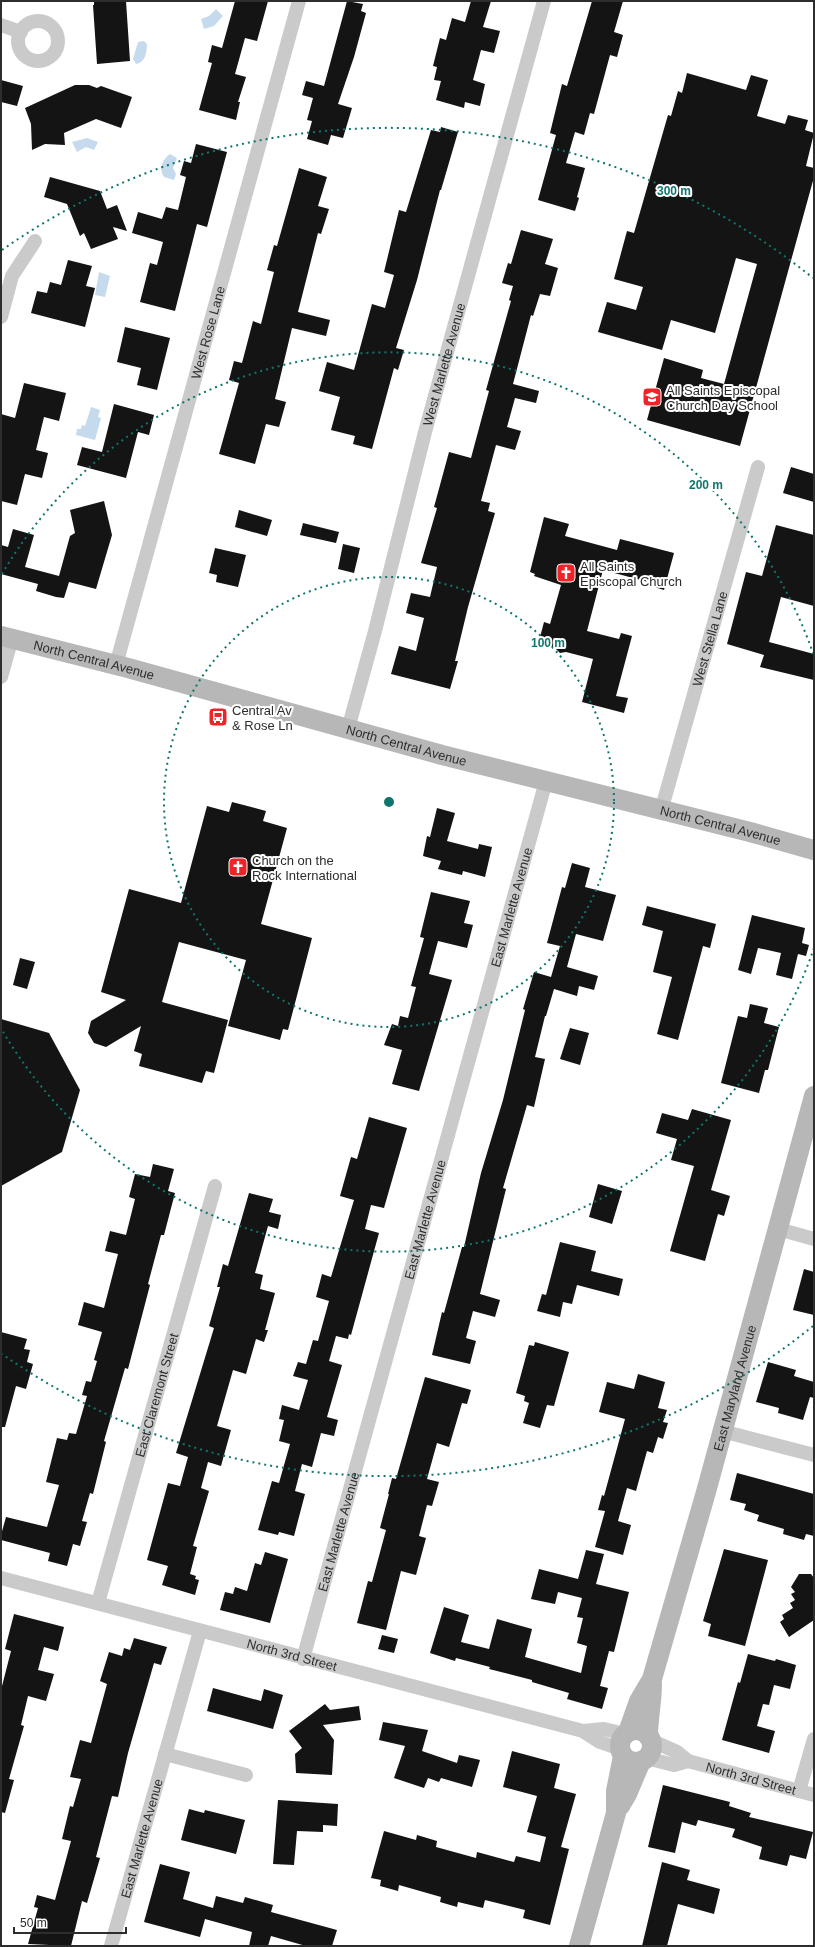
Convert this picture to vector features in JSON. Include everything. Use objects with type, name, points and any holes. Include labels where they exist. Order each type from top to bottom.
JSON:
[{"type":"street","name":"West Rose Lane","points":[[116,665],[300,1]]},
{"type":"street","name":"West Marlette Avenue","points":[[348,729],[375,631],[427,425],[544,1]]},
{"type":"street","points":[[1,25],[21,32]]},
{"type":"street","points":[[1,317],[12,276],[35,241]]},
{"type":"street","name":"West Stella Lane","points":[[661,811],[758,467]]},
{"type":"street","name":"North Central Avenue","points":[[6,637],[116,665],[348,729],[661,811],[750,832],[814,850]]},
{"type":"street","points":[[1,677],[6,637]]},
{"type":"street","name":"East Marlette Avenue","points":[[304,1658],[546,781]]},
{"type":"street","name":"East Maryland Avenue","points":[[579,1946],[616,1812],[616,1792],[635,1746],[648,1722],[652,1704],[652,1679],[814,1096]]},
{"type":"street","name":"East Claremont Street","points":[[98,1603],[215,1186]]},
{"type":"street","points":[[778,1229],[814,1238]]},
{"type":"street","points":[[722,1431],[814,1455]]},
{"type":"street","name":"North 3rd Street","points":[[1,1578],[583,1731],[604,1729],[674,1765],[688,1761]]},
{"type":"street","name":"East Marlette Avenue","points":[[111,1946],[200,1631]]},
{"type":"street","points":[[799,1791],[814,1739]]},
{"type":"street","name":"North 3rd Street","points":[[635,1746],[677,1752],[688,1761],[814,1795]]},
{"type":"street","points":[[166,1754],[246,1775]]},
{"type":"water","points":[[216,9],[223,16],[214,26],[204,29],[201,19],[209,16]]},
{"type":"water","points":[[144,41],[147,44],[145,57],[142,62],[136,64],[133,59],[138,42]]},
{"type":"water","points":[[87,138],[98,142],[94,150],[86,147],[77,152],[72,142]]},
{"type":"water","points":[[170,154],[177,158],[173,168],[176,174],[174,180],[164,177],[161,170],[163,161]]},
{"type":"water","points":[[99,272],[110,276],[105,297],[95,295]]},
{"type":"water","points":[[91,407],[100,410],[98,417],[101,418],[95,440],[76,435],[77,429],[81,429],[82,425],[85,426]]},
{"type":"building","points":[[94,1],[126,1],[130,61],[97,64]]},
{"type":"building","points":[[235,1],[268,1],[257,41],[245,38],[235,74],[246,77],[238,102],[240,102],[236,120],[199,110],[212,63],[208,62],[212,45],[222,48]]},
{"type":"building","points":[[347,1],[363,4],[361,11],[366,13],[354,57],[338,104],[352,108],[343,138],[331,135],[328,145],[307,139],[312,121],[307,120],[313,98],[302,95],[306,81],[324,86]]},
{"type":"building","points":[[471,1],[491,1],[483,27],[500,31],[494,53],[481,50],[473,80],[485,84],[480,106],[465,102],[464,108],[436,100],[441,81],[434,80],[437,67],[433,66],[440,38],[446,40],[452,18],[465,22]]},
{"type":"building","points":[[592,1],[623,1],[614,32],[623,35],[617,57],[610,55],[594,114],[590,113],[584,135],[575,132],[566,163],[585,168],[577,197],[579,198],[575,211],[538,200],[556,135],[550,133],[562,84],[567,86]]},
{"type":"building","points":[[687,73],[746,90],[751,75],[768,80],[757,116],[785,124],[788,115],[808,120],[805,130],[814,133],[806,166],[814,168],[814,177],[740,446],[647,420],[664,358],[703,370],[701,378],[724,384],[757,264],[736,258],[715,333],[671,320],[662,350],[598,332],[607,302],[636,310],[643,287],[614,279],[627,231],[634,233],[668,115],[671,116],[678,91],[682,93]]},
{"type":"building","points":[[1,80],[23,86],[17,106],[1,102]]},
{"type":"building","points":[[75,85],[89,85],[97,88],[101,86],[132,97],[121,128],[96,119],[64,133],[65,145],[45,144],[32,150],[31,124],[25,108]]},
{"type":"building","points":[[441,127],[458,132],[440,190],[417,280],[396,348],[404,350],[398,370],[394,368],[372,449],[353,444],[355,436],[331,430],[340,397],[319,391],[327,362],[354,370],[372,304],[385,308],[394,275],[384,272],[399,210],[406,212],[431,130],[440,132]]},
{"type":"building","points":[[196,144],[227,152],[207,227],[197,224],[175,311],[140,302],[150,263],[157,265],[163,242],[132,233],[138,212],[162,219],[166,207],[178,210],[186,177],[180,175],[184,161],[191,163]]},
{"type":"building","points":[[299,168],[327,177],[318,206],[329,209],[321,234],[318,233],[298,312],[330,320],[326,336],[292,328],[275,399],[286,402],[279,427],[266,424],[255,464],[219,454],[239,383],[229,380],[234,361],[242,363],[253,321],[261,324],[274,272],[267,270],[274,245],[277,246]]},
{"type":"building","points":[[50,177],[100,191],[107,209],[117,205],[127,231],[113,227],[118,239],[91,249],[84,233],[80,236],[67,204],[44,197]]},
{"type":"building","points":[[521,230],[553,239],[545,264],[558,268],[550,296],[540,294],[533,316],[531,315],[513,384],[539,391],[536,403],[515,398],[507,427],[521,431],[515,450],[496,445],[481,501],[490,503],[488,511],[495,513],[468,607],[455,661],[458,661],[450,689],[391,674],[399,646],[416,651],[424,618],[406,613],[411,593],[430,597],[437,567],[421,563],[437,508],[434,507],[449,452],[471,458],[489,391],[486,390],[511,301],[509,300],[513,286],[502,283],[508,263],[511,264]]},
{"type":"building","points":[[68,260],[92,266],[86,286],[95,288],[85,327],[31,313],[37,291],[47,293],[50,282],[61,285]]},
{"type":"building","points":[[125,327],[170,338],[157,390],[137,385],[141,368],[117,362]]},
{"type":"building","points":[[24,383],[66,393],[59,421],[44,417],[36,450],[48,453],[42,478],[25,474],[17,505],[1,501],[1,414],[15,418]]},
{"type":"building","points":[[114,404],[154,415],[149,435],[138,432],[126,478],[77,465],[82,447],[102,452]]},
{"type":"building","points":[[791,467],[814,474],[814,502],[783,493]]},
{"type":"building","points":[[104,501],[112,535],[96,589],[69,582],[64,598],[56,597],[36,591],[38,584],[1,574],[1,545],[8,547],[13,529],[34,535],[25,567],[59,576],[70,536],[75,533],[70,510]]},
{"type":"building","points":[[239,510],[272,520],[267,536],[235,527]]},
{"type":"building","points":[[544,517],[569,524],[565,536],[617,550],[620,539],[674,553],[664,590],[651,586],[652,583],[603,570],[587,631],[619,639],[621,633],[632,636],[616,696],[628,698],[624,713],[582,702],[593,659],[566,652],[560,653],[555,648],[541,644],[542,642],[539,641],[544,622],[550,624],[561,585],[534,576],[535,574],[530,572]]},
{"type":"building","points":[[303,523],[339,532],[336,543],[300,535]]},
{"type":"building","points":[[776,525],[814,535],[814,606],[781,597],[769,642],[814,654],[814,680],[760,667],[764,655],[727,644],[746,572],[762,576]]},
{"type":"building","points":[[343,544],[360,548],[354,573],[338,569]]},
{"type":"building","points":[[215,548],[246,555],[238,587],[216,582],[217,575],[209,573]]},
{"type":"building","points":[[232,802],[266,811],[263,821],[287,828],[261,924],[312,938],[288,1030],[283,1029],[280,1040],[228,1026],[246,960],[179,942],[162,1002],[228,1020],[214,1073],[206,1071],[202,1083],[139,1066],[142,1054],[134,1051],[141,1026],[106,1047],[94,1043],[88,1033],[91,1021],[126,1000],[101,992],[129,889],[181,903],[207,806],[229,812]]},
{"type":"building","points":[[437,808],[455,813],[447,841],[478,849],[479,844],[492,847],[485,877],[463,871],[462,875],[438,869],[441,861],[423,856],[427,836],[430,837]]},
{"type":"building","points":[[572,863],[590,868],[585,887],[616,895],[603,941],[576,934],[567,967],[598,976],[594,990],[579,986],[577,996],[554,989],[545,1016],[535,1057],[545,1059],[534,1107],[527,1105],[503,1188],[506,1189],[480,1294],[500,1300],[495,1317],[473,1311],[466,1338],[476,1341],[470,1364],[432,1355],[442,1312],[444,1313],[462,1247],[464,1247],[481,1173],[503,1100],[525,1010],[523,1009],[534,972],[551,977],[560,946],[547,943],[562,887],[565,888]]},
{"type":"building","points":[[431,892],[470,901],[464,923],[473,925],[467,948],[438,941],[429,974],[452,980],[419,1091],[392,1084],[402,1050],[384,1045],[392,1024],[398,1026],[400,1016],[408,1018],[416,987],[411,986],[424,938],[420,937]]},
{"type":"building","points":[[647,906],[716,924],[710,948],[703,946],[678,1040],[657,1034],[672,977],[653,972],[663,931],[642,925]]},
{"type":"building","points":[[752,915],[805,928],[802,943],[809,945],[806,956],[798,954],[792,979],[776,975],[781,953],[758,948],[751,974],[738,970]]},
{"type":"building","points":[[20,958],[35,962],[27,989],[13,985]]},
{"type":"building","points":[[750,1004],[768,1008],[764,1023],[779,1027],[768,1070],[765,1070],[759,1093],[721,1083],[738,1016],[747,1018]]},
{"type":"building","points":[[1,1019],[49,1033],[80,1090],[62,1152],[1,1186]]},
{"type":"building","points":[[570,1028],[589,1033],[580,1065],[560,1059]]},
{"type":"building","points":[[692,1109],[731,1120],[711,1190],[730,1196],[724,1216],[718,1214],[705,1261],[670,1251],[694,1166],[671,1160],[677,1139],[656,1133],[662,1113],[688,1120]]},
{"type":"building","points":[[369,1117],[407,1128],[384,1208],[371,1205],[365,1229],[379,1233],[351,1335],[349,1334],[348,1339],[336,1336],[329,1361],[342,1365],[327,1417],[338,1420],[334,1436],[321,1433],[312,1467],[302,1464],[295,1491],[305,1494],[294,1536],[279,1532],[278,1535],[258,1530],[272,1481],[279,1483],[290,1444],[279,1441],[284,1420],[279,1419],[282,1405],[299,1410],[308,1380],[293,1376],[298,1362],[306,1364],[313,1340],[318,1341],[329,1301],[316,1297],[322,1274],[331,1277],[354,1200],[340,1196],[351,1157],[357,1159]]},
{"type":"building","points":[[153,1164],[174,1169],[168,1191],[175,1193],[164,1235],[161,1235],[148,1284],[150,1285],[128,1369],[125,1368],[104,1441],[106,1442],[93,1494],[90,1493],[82,1521],[87,1522],[80,1546],[73,1544],[67,1566],[48,1561],[50,1553],[1,1540],[1,1535],[6,1517],[47,1527],[59,1485],[46,1482],[57,1438],[67,1440],[69,1433],[76,1434],[87,1396],[82,1395],[86,1381],[91,1382],[97,1361],[94,1360],[102,1332],[78,1325],[84,1302],[104,1308],[118,1254],[105,1251],[110,1231],[126,1235],[135,1199],[129,1197],[135,1174],[150,1177]]},
{"type":"building","points":[[598,1184],[622,1191],[612,1224],[589,1217]]},
{"type":"building","points":[[249,1193],[273,1199],[269,1212],[281,1215],[278,1229],[268,1226],[255,1273],[263,1275],[260,1289],[275,1293],[265,1330],[268,1330],[264,1342],[256,1339],[246,1374],[233,1370],[217,1426],[231,1430],[221,1466],[208,1462],[201,1488],[209,1491],[193,1546],[197,1547],[190,1574],[196,1576],[195,1579],[199,1580],[195,1595],[162,1585],[168,1566],[147,1560],[168,1483],[180,1486],[188,1457],[176,1453],[214,1328],[209,1326],[220,1287],[217,1287],[223,1264],[228,1266]]},
{"type":"building","points":[[560,1242],[596,1251],[591,1271],[623,1279],[619,1296],[577,1285],[572,1304],[563,1302],[560,1317],[537,1311],[542,1294],[546,1295]]},
{"type":"building","points":[[804,1269],[814,1272],[814,1315],[793,1310]]},
{"type":"building","points":[[1,1332],[27,1339],[24,1349],[30,1350],[27,1362],[33,1364],[26,1389],[16,1386],[5,1427],[1,1427]]},
{"type":"building","points":[[535,1342],[569,1352],[554,1406],[547,1405],[540,1428],[523,1423],[529,1403],[524,1401],[525,1396],[516,1393],[529,1345],[534,1346]]},
{"type":"building","points":[[768,1362],[796,1370],[794,1376],[814,1382],[814,1398],[810,1397],[803,1420],[778,1413],[779,1408],[756,1402]]},
{"type":"building","points":[[638,1374],[665,1382],[658,1408],[667,1410],[663,1422],[668,1423],[663,1439],[658,1437],[653,1453],[647,1451],[636,1491],[627,1488],[618,1521],[631,1525],[623,1555],[595,1547],[605,1511],[598,1510],[602,1495],[604,1496],[625,1419],[599,1412],[607,1382],[634,1389]]},
{"type":"building","points":[[425,1377],[471,1390],[467,1404],[462,1403],[449,1447],[437,1443],[427,1479],[439,1482],[432,1506],[427,1505],[419,1536],[426,1538],[416,1575],[401,1571],[386,1630],[357,1623],[368,1581],[372,1582],[386,1530],[380,1528],[392,1478],[396,1479]]},
{"type":"building","points":[[737,1473],[814,1494],[814,1536],[806,1534],[804,1540],[783,1534],[784,1529],[757,1521],[759,1515],[744,1510],[746,1504],[730,1500]]},
{"type":"building","points":[[724,1549],[768,1560],[745,1646],[708,1636],[711,1624],[703,1621]]},
{"type":"building","points":[[586,1550],[604,1554],[596,1584],[629,1592],[614,1652],[609,1651],[600,1686],[608,1688],[602,1709],[567,1699],[569,1693],[532,1682],[532,1680],[489,1669],[490,1667],[456,1658],[455,1661],[430,1653],[444,1607],[469,1615],[461,1642],[489,1649],[497,1619],[532,1629],[525,1657],[581,1673],[587,1646],[577,1643],[583,1618],[577,1617],[582,1598],[558,1592],[555,1604],[531,1599],[539,1569],[578,1579]]},
{"type":"building","points":[[265,1552],[288,1559],[270,1623],[220,1610],[225,1592],[233,1594],[235,1587],[247,1591],[255,1563],[261,1565]]},
{"type":"building","points":[[799,1574],[811,1574],[814,1578],[814,1620],[789,1637],[780,1622],[784,1619],[782,1615],[793,1608],[790,1603],[795,1600],[791,1594],[795,1592],[791,1587]]},
{"type":"building","points":[[14,1614],[64,1627],[58,1651],[44,1647],[38,1670],[54,1674],[46,1701],[28,1696],[21,1725],[24,1726],[9,1779],[14,1780],[5,1813],[1,1812],[1,1690],[11,1651],[5,1649]]},
{"type":"building","points":[[382,1635],[398,1639],[394,1653],[378,1649]]},
{"type":"building","points":[[134,1638],[167,1647],[161,1665],[154,1663],[128,1753],[118,1797],[112,1796],[96,1857],[100,1858],[87,1903],[82,1901],[71,1946],[28,1944],[38,1908],[34,1907],[37,1895],[55,1900],[71,1841],[62,1839],[70,1806],[73,1807],[81,1779],[70,1777],[80,1740],[91,1743],[107,1684],[100,1681],[109,1652],[122,1656],[124,1648],[130,1650]]},
{"type":"building","points":[[748,1654],[775,1661],[776,1659],[796,1665],[790,1689],[774,1685],[769,1705],[763,1704],[757,1726],[775,1731],[769,1753],[722,1740],[738,1682],[740,1683]]},
{"type":"building","points":[[213,1688],[261,1701],[264,1689],[283,1695],[273,1729],[207,1711]]},
{"type":"building","points":[[325,1704],[330,1710],[359,1706],[361,1720],[323,1725],[334,1740],[332,1775],[296,1773],[295,1754],[302,1748],[289,1731]]},
{"type":"building","points":[[383,1722],[428,1730],[422,1751],[457,1763],[459,1755],[480,1760],[472,1787],[441,1778],[439,1782],[428,1778],[424,1788],[394,1778],[405,1746],[379,1740]]},
{"type":"building","points":[[512,1751],[560,1764],[554,1788],[576,1794],[561,1847],[569,1849],[550,1925],[523,1918],[525,1910],[485,1900],[483,1908],[458,1902],[457,1907],[440,1902],[441,1897],[399,1885],[398,1891],[380,1886],[381,1880],[371,1878],[384,1831],[416,1840],[417,1835],[437,1841],[436,1847],[476,1858],[477,1852],[514,1862],[516,1856],[540,1862],[546,1837],[527,1832],[537,1796],[503,1787]]},
{"type":"building","points":[[663,1785],[730,1802],[729,1806],[751,1813],[749,1817],[813,1832],[806,1859],[790,1855],[787,1866],[759,1859],[762,1847],[732,1837],[735,1829],[698,1820],[696,1826],[682,1822],[675,1853],[648,1847]]},
{"type":"building","points":[[278,1800],[338,1804],[337,1826],[323,1825],[323,1832],[297,1831],[294,1865],[273,1864]]},
{"type":"building","points":[[189,1809],[204,1813],[205,1810],[245,1820],[236,1854],[181,1840]]},
{"type":"building","points":[[662,1862],[690,1870],[687,1880],[720,1889],[714,1914],[678,1904],[667,1946],[642,1946]]},
{"type":"building","points":[[160,1864],[190,1872],[183,1899],[213,1908],[216,1896],[243,1903],[245,1897],[273,1905],[271,1912],[337,1930],[332,1946],[306,1946],[271,1936],[268,1946],[249,1946],[252,1932],[205,1919],[200,1937],[144,1922]]},
{"type":"place","name":"All Saints Episcopal Church Day School","points":[[652,397]]},
{"type":"place","name":"All Saints Episcopal Church","points":[[566,573]]},
{"type":"place","name":"Central Av & Rose Ln","points":[[218,717]]},
{"type":"place","name":"Church on the Rock International","points":[[238,867]]}]
